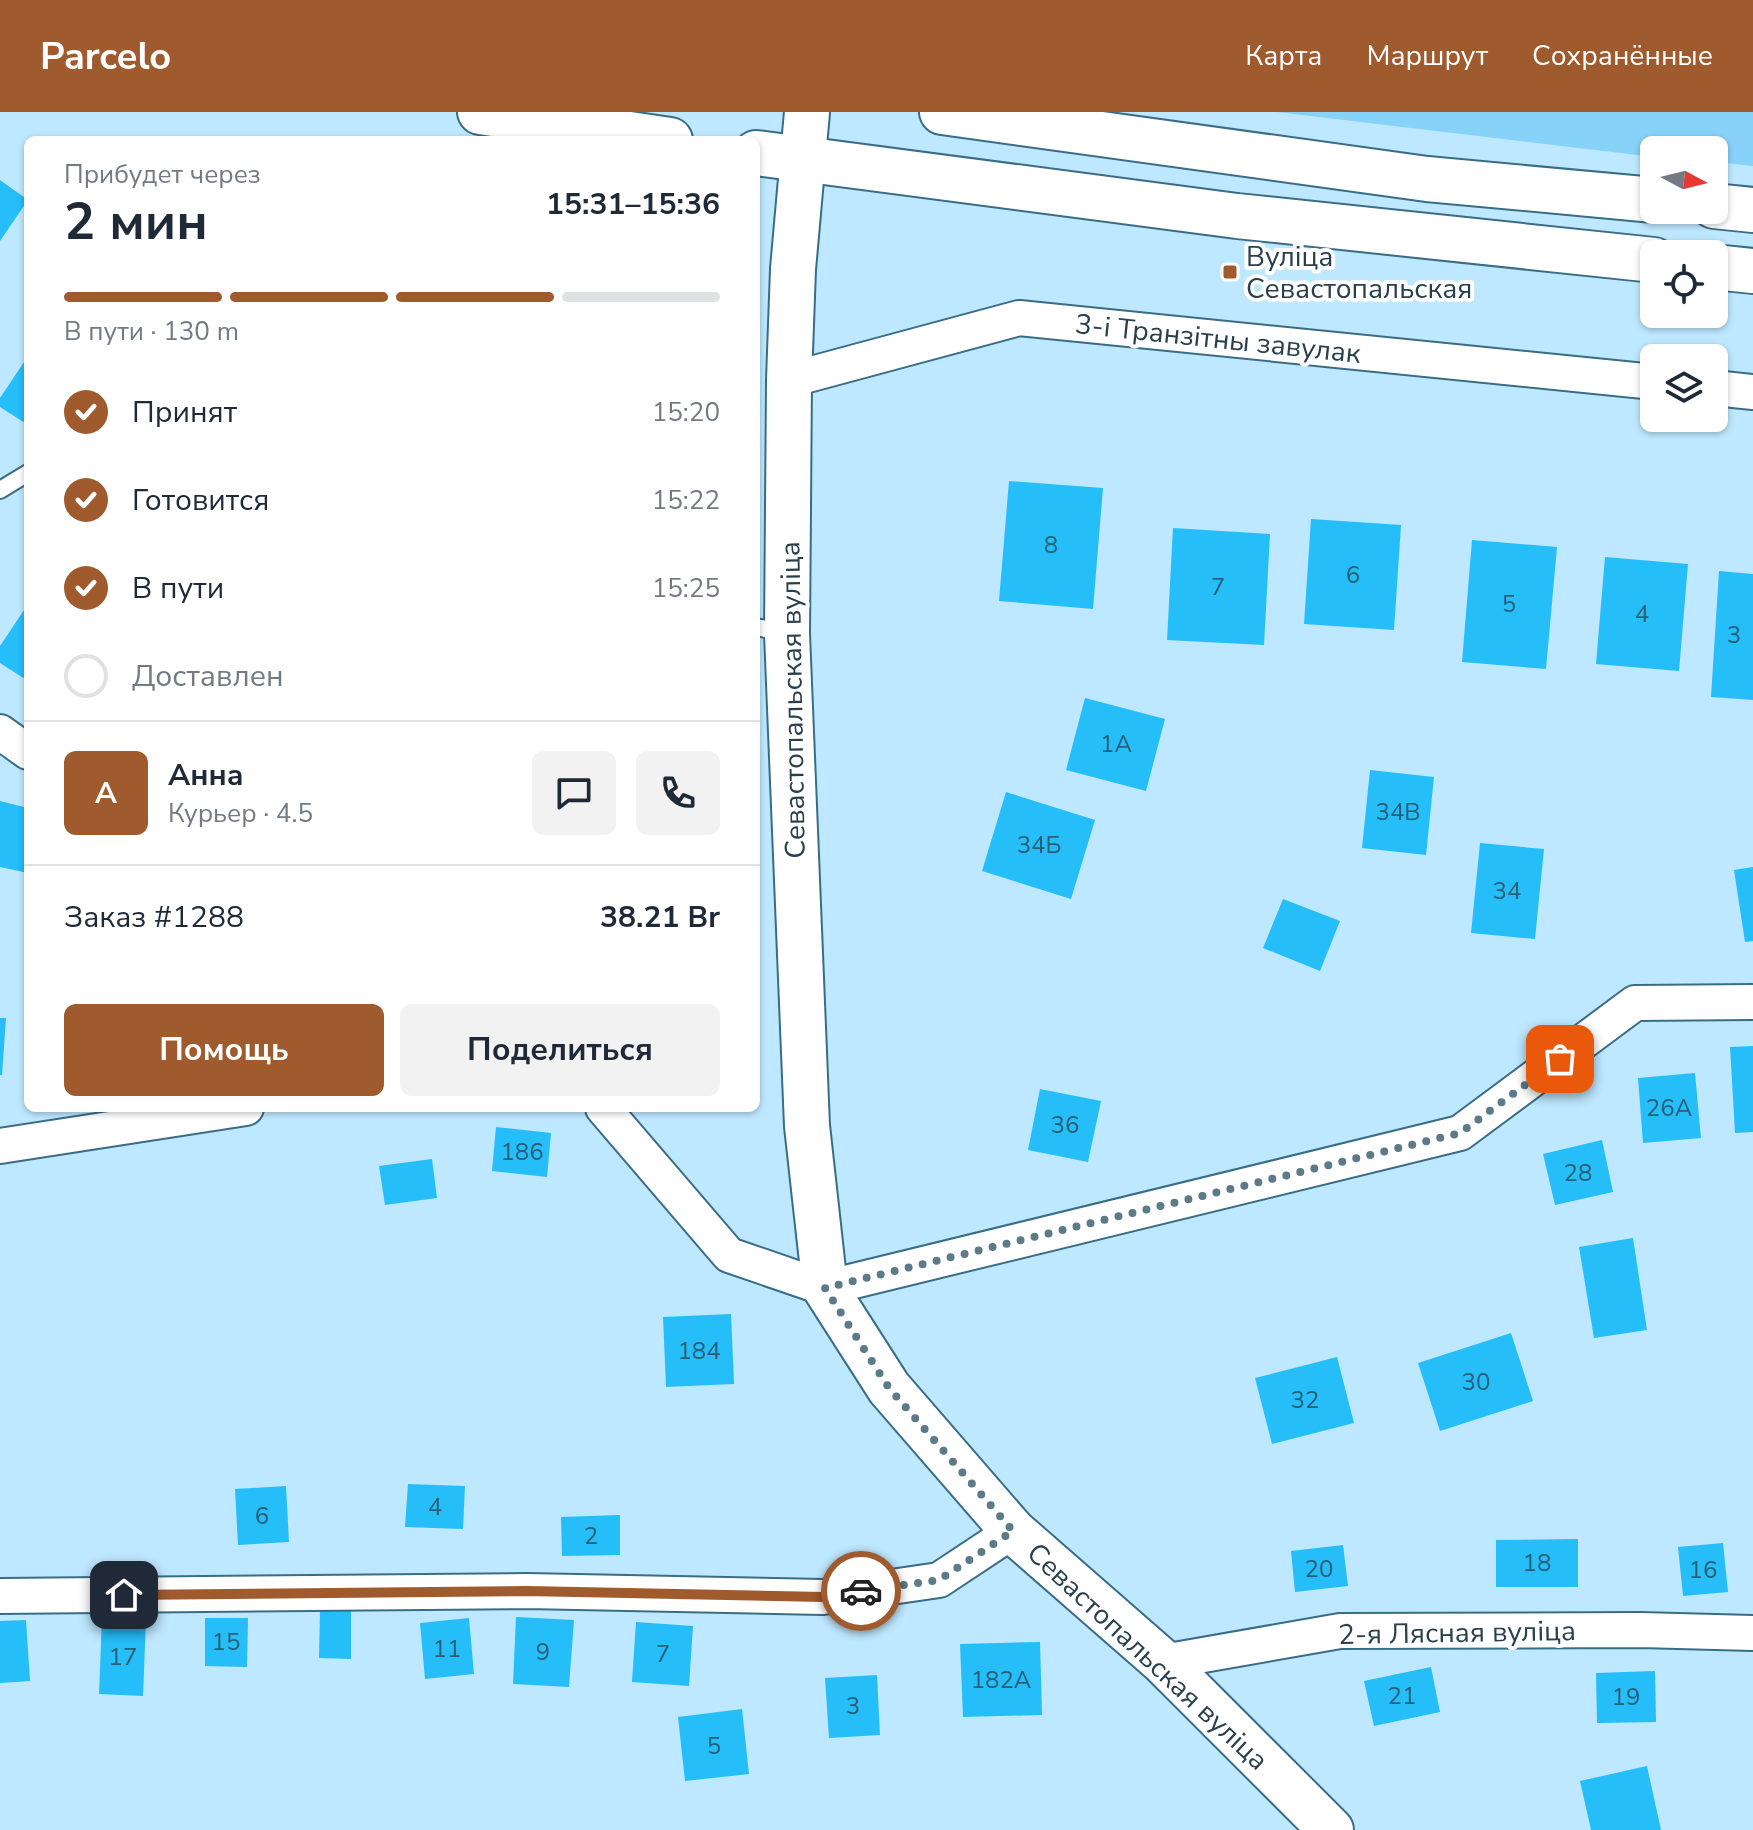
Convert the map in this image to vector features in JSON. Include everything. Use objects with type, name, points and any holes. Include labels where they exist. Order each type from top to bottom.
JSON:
[{"type":"street","points":[[480,112],[643,136]]},
{"type":"street","name":"Севастопальская вуліца","points":[[807,112],[793,269],[789,380],[771,630],[807,1126],[825,1288],[889,1388],[1013,1531],[1163,1662],[1331,1830]]},
{"type":"street","points":[[942,112],[1427,179],[1640,199]]},
{"type":"street","points":[[760,154],[1237,216],[1640,259]]},
{"type":"street","points":[[1728,207],[1753,210]]},
{"type":"street","points":[[1728,268],[1753,271]]},
{"type":"street","name":"3-і Транзітны завулак","points":[[789,380],[1019,318],[1640,381]]},
{"type":"street","points":[[1728,389],[1753,392]]},
{"type":"street","points":[[0,732],[24,749]]},
{"type":"street","points":[[606,1112],[729,1255],[825,1288],[1460,1133],[1635,1003],[1753,1002]]},
{"type":"street","points":[[0,1146],[220,1112]]},
{"type":"street","points":[[0,1596],[527,1591],[823,1597],[939,1580],[1013,1531]]},
{"type":"street","name":"2-я Лясная вуліца","points":[[1163,1662],[1340,1631],[1640,1630],[1753,1633]]},
{"type":"lane","points":[[0,490],[24,475]]},
{"type":"shaded area","points":[[1277,112],[1753,112],[1753,166],[1728,163],[1728,136],[1640,136],[1640,155]]},
{"type":"building","points":[[0,180],[24,197],[24,206],[0,241]]},
{"type":"building","points":[[24,362],[24,422],[0,407],[0,398]]},
{"type":"building","points":[[1009,481],[1103,488],[1093,609],[999,601]]},
{"type":"building","points":[[1311,519],[1401,525],[1394,630],[1304,624]]},
{"type":"building","points":[[1173,528],[1270,534],[1264,645],[1167,640]]},
{"type":"building","points":[[1472,540],[1557,547],[1546,669],[1462,662]]},
{"type":"building","points":[[1605,557],[1688,564],[1679,671],[1596,664]]},
{"type":"building","points":[[1719,571],[1753,574],[1753,700],[1711,697]]},
{"type":"building","points":[[24,610],[24,678],[0,663],[0,646]]},
{"type":"building","points":[[1085,698],[1165,719],[1146,791],[1066,770]]},
{"type":"building","points":[[1370,770],[1434,777],[1426,855],[1362,848]]},
{"type":"building","points":[[1006,792],[1095,820],[1071,899],[982,871]]},
{"type":"building","points":[[0,801],[24,807],[24,872],[0,867]]},
{"type":"building","points":[[1480,843],[1544,849],[1535,939],[1471,933]]},
{"type":"building","points":[[1753,867],[1753,941],[1745,942],[1734,870]]},
{"type":"building","points":[[1283,899],[1340,921],[1320,971],[1263,948]]},
{"type":"building","points":[[0,1018],[6,1018],[2,1075],[0,1075]]},
{"type":"building","points":[[1753,1046],[1753,1132],[1735,1133],[1730,1047]]},
{"type":"building","points":[[1695,1073],[1701,1138],[1643,1143],[1638,1078]]},
{"type":"building","points":[[1040,1089],[1101,1101],[1088,1162],[1028,1150]]},
{"type":"building","points":[[496,1127],[551,1133],[547,1177],[492,1171]]},
{"type":"building","points":[[1602,1140],[1613,1192],[1555,1205],[1543,1154]]},
{"type":"building","points":[[432,1159],[437,1198],[385,1205],[379,1166]]},
{"type":"building","points":[[1633,1238],[1647,1330],[1594,1338],[1579,1247]]},
{"type":"building","points":[[731,1314],[734,1384],[666,1387],[663,1317]]},
{"type":"building","points":[[1511,1333],[1533,1401],[1440,1431],[1418,1363]]},
{"type":"building","points":[[1337,1357],[1354,1423],[1272,1444],[1255,1378]]},
{"type":"building","points":[[408,1484],[465,1486],[463,1529],[405,1527]]},
{"type":"building","points":[[286,1486],[289,1542],[238,1545],[235,1489]]},
{"type":"building","points":[[620,1515],[620,1555],[562,1556],[561,1517]]},
{"type":"building","points":[[1578,1539],[1578,1587],[1496,1587],[1496,1540]]},
{"type":"building","points":[[1723,1543],[1728,1592],[1683,1596],[1678,1547]]},
{"type":"building","points":[[1343,1545],[1348,1586],[1295,1592],[1291,1551]]},
{"type":"building","points":[[320,1609],[351,1609],[351,1659],[319,1658]]},
{"type":"building","points":[[516,1617],[574,1620],[569,1687],[513,1684]]},
{"type":"building","points":[[102,1618],[146,1620],[143,1696],[99,1694]]},
{"type":"building","points":[[205,1618],[248,1618],[247,1667],[205,1666]]},
{"type":"building","points":[[469,1618],[474,1674],[425,1679],[420,1623]]},
{"type":"building","points":[[26,1620],[30,1681],[0,1683],[0,1621]]},
{"type":"building","points":[[636,1622],[693,1626],[689,1686],[632,1682]]},
{"type":"building","points":[[1040,1642],[1042,1715],[963,1717],[960,1644]]},
{"type":"building","points":[[1431,1667],[1440,1712],[1374,1726],[1364,1681]]},
{"type":"building","points":[[1655,1671],[1656,1722],[1597,1723],[1596,1673]]},
{"type":"building","points":[[877,1675],[880,1735],[829,1738],[825,1678]]},
{"type":"building","points":[[742,1709],[749,1774],[685,1781],[678,1717]]},
{"type":"building","points":[[1647,1766],[1661,1830],[1591,1830],[1580,1781]]},
{"type":"way so far","points":[[861,1591],[939,1580],[1013,1531],[889,1388],[825,1288],[1460,1133],[1560,1059]]},
{"type":"place","name":"Вуліца Севастопальская","points":[[1230,272]]},
{"type":"route","points":[[124,1595],[527,1591],[823,1597],[861,1591]]}]
